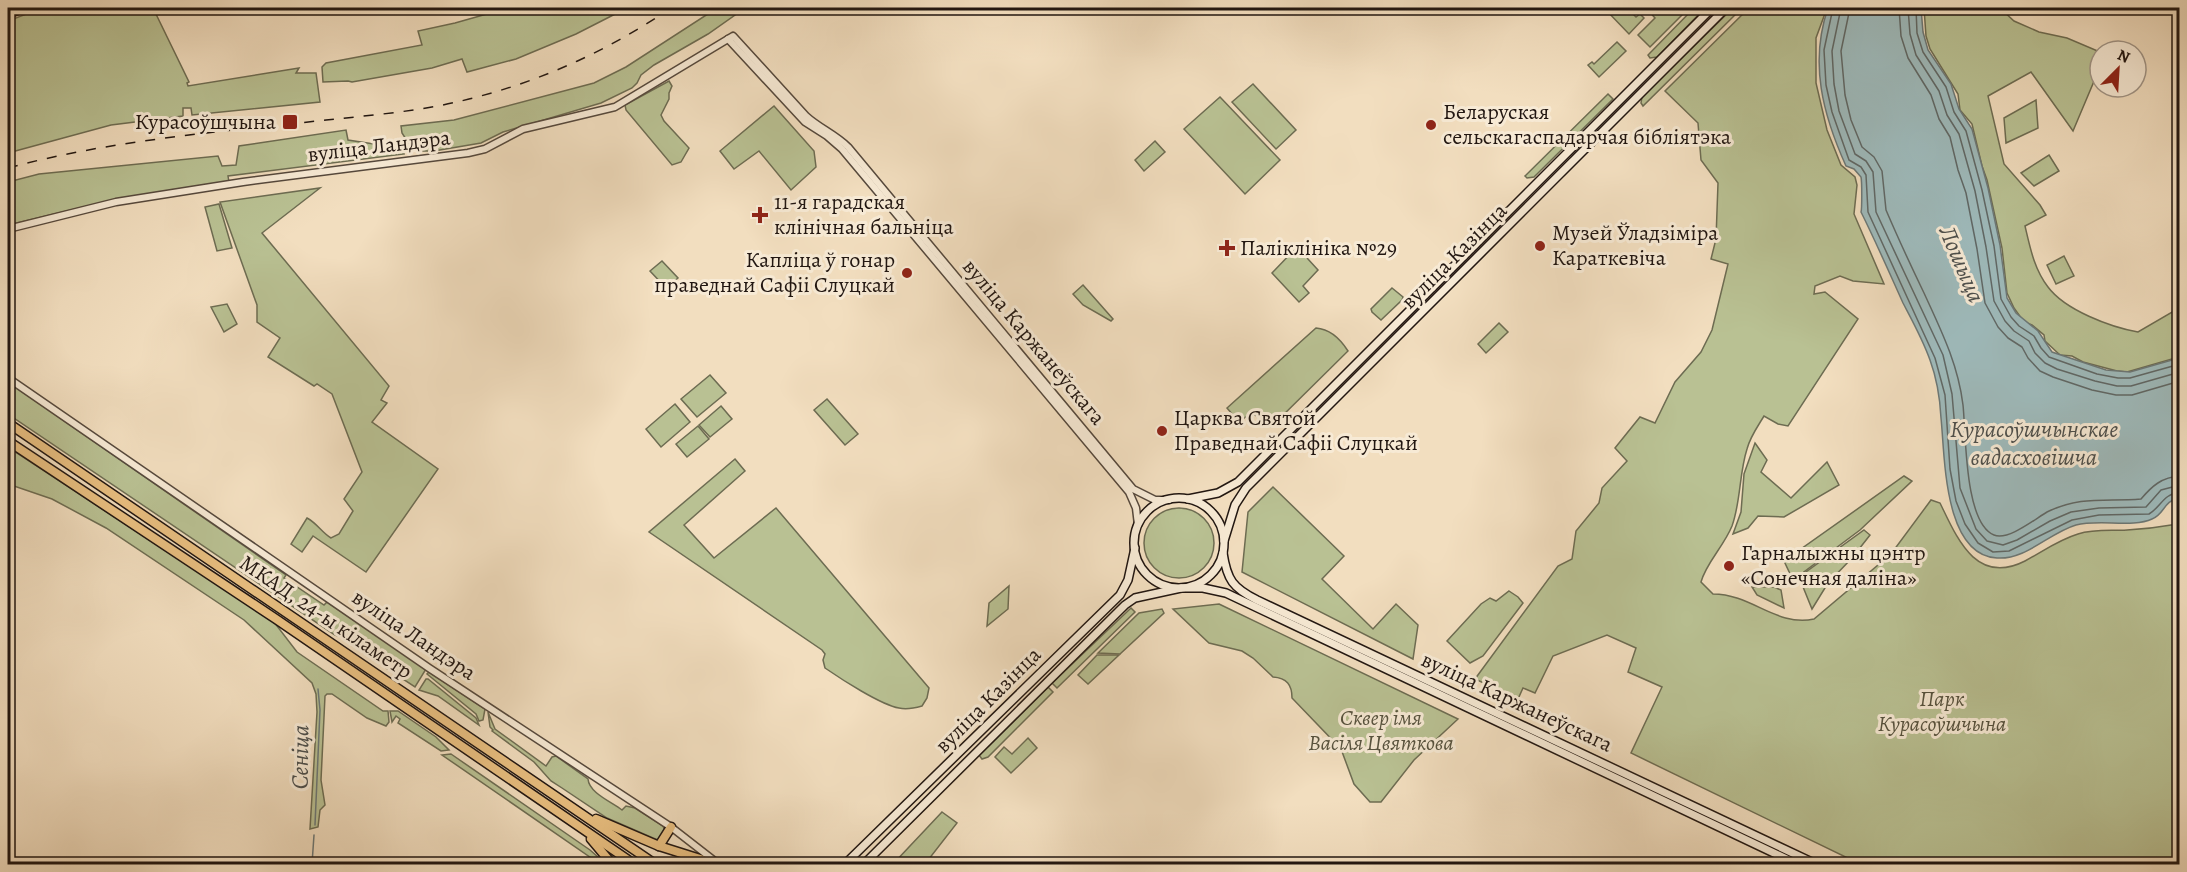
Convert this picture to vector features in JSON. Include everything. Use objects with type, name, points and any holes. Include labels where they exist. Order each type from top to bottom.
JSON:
[{"type":"highway","name":"МКАД, 24-ы кіламетр","points":[[8,423],[655,864]]},
{"type":"highway","name":"МКАД, 24-ы кіламетр","points":[[8,441],[276,619],[634,864]]},
{"type":"highway","points":[[583,813],[659,846],[717,864]]},
{"type":"highway","points":[[575,824],[612,864]]},
{"type":"highway","points":[[659,846],[672,827]]},
{"type":"main road","points":[[8,14],[25,8]]},
{"type":"main road","name":"вуліца Казінца","points":[[1188,500],[1218,493],[1234,486],[1712,8]]},
{"type":"main road","name":"вуліца Казінца","points":[[1224,541],[1235,505],[1246,488],[1726,8]]},
{"type":"main road","points":[[1627,93],[1635,100]]},
{"type":"main road","points":[[1532,188],[1540,195]]},
{"type":"main road","points":[[1168,500],[1188,500],[1201,504],[1213,514],[1221,527],[1224,541],[1223,553],[1218,567],[1208,578],[1196,585],[1181,588],[1165,586],[1149,576],[1140,566],[1135,548],[1138,525],[1152,508],[1168,500]]},
{"type":"main road","name":"вуліца Казінца","points":[[845,864],[1120,595],[1128,580],[1135,548]]},
{"type":"main road","name":"вуліца Каржанеўскага","points":[[1223,553],[1230,580],[1248,596],[1816,864]]},
{"type":"main road","name":"вуліца Казінца","points":[[864,864],[1125,605],[1135,598],[1181,588]]},
{"type":"main road","name":"вуліца Каржанеўскага","points":[[1181,588],[1203,588],[1226,593],[1797,864]]},
{"type":"street","name":"вуліца Ландэра","points":[[8,229],[126,201],[243,182],[484,149],[522,129],[615,107],[731,37]]},
{"type":"street","name":"вуліца Каржанеўскага","points":[[731,37],[806,116],[834,134],[848,147],[1133,489],[1155,500],[1168,500]]},
{"type":"street","name":"вуліца Каржанеўскага","points":[[731,37],[805,122],[842,148],[1128,492],[1136,508],[1138,525]]},
{"type":"street","name":"вуліца Ландэра","points":[[8,378],[429,668],[672,827]]},
{"type":"street","points":[[672,827],[717,864]]},
{"type":"green space","points":[[42,8],[153,8],[189,82],[188,86],[299,68],[296,73],[316,73],[320,102],[192,115],[191,108],[183,108],[183,116],[111,125],[8,153],[8,21]]},
{"type":"green space","points":[[508,8],[627,8],[576,34],[516,59],[467,72],[462,59],[432,68],[352,82],[323,82],[322,67],[326,63],[422,45],[418,31]]},
{"type":"green space","points":[[717,8],[745,8],[708,34],[654,65],[641,75],[632,88],[601,103],[503,132],[481,143],[434,151],[415,151],[402,133],[401,126],[454,120],[594,83],[626,67]]},
{"type":"green space","points":[[1604,8],[1627,8],[1636,17],[1640,14],[1644,18],[1629,34]]},
{"type":"green space","points":[[1646,8],[1689,8],[1650,47],[1638,35],[1655,18]]},
{"type":"green space","points":[[1694,8],[1705,8],[1657,57],[1650,58],[1648,55]]},
{"type":"green space","points":[[1733,8],[1742,8],[1643,106],[1642,97]]},
{"type":"green space","name":"Парк Курасоўшчына","points":[[1749,8],[1827,8],[1816,38],[1816,83],[1827,130],[1841,165],[1855,177],[1857,185],[1854,214],[1884,284],[1853,281],[1840,276],[1815,286],[1814,294],[1825,292],[1858,319],[1788,426],[1778,424],[1764,416],[1750,440],[1744,458],[1732,526],[1701,582],[1713,594],[1740,599],[1776,615],[1800,620],[1814,619],[1891,554],[1931,500],[1940,503],[1961,543],[1970,554],[1981,563],[1993,567],[2008,567],[2025,561],[2064,539],[2084,532],[2152,528],[2178,524],[2179,521],[2179,864],[1860,864],[1631,753],[1662,687],[1628,672],[1636,648],[1607,635],[1553,656],[1535,693],[1523,688],[1518,699],[1475,679],[1558,566],[1572,559],[1576,531],[1599,503],[1602,488],[1627,461],[1615,448],[1640,417],[1655,423],[1675,382],[1701,352],[1712,330],[1728,264],[1711,259],[1716,239],[1718,183],[1701,160],[1698,123],[1665,91]]},
{"type":"green space","points":[[1924,8],[2000,8],[2014,21],[2039,32],[2067,38],[2088,47],[2088,95],[2073,131],[2031,72],[1988,96],[2004,164],[2046,215],[2025,226],[2036,265],[2048,287],[2065,303],[2089,316],[2138,332],[2179,308],[2179,357],[2127,372],[2117,371],[2083,362],[2072,356],[2060,355],[2045,341],[2044,335],[2032,325],[2024,322],[2007,293],[2002,248],[1972,124],[1960,110],[1958,94],[1930,49],[1926,36]]},
{"type":"green space","points":[[1617,42],[1626,51],[1599,77],[1588,65],[1592,62],[1594,64]]},
{"type":"green space","points":[[669,81],[672,86],[669,99],[661,115],[689,148],[681,162],[672,165],[626,110],[625,105]]},
{"type":"green space","points":[[1253,84],[1296,130],[1276,149],[1232,102]]},
{"type":"green space","points":[[1608,94],[1613,99],[1534,177],[1527,178],[1525,176]]},
{"type":"green space","points":[[1220,97],[1280,160],[1245,194],[1184,129]]},
{"type":"green space","points":[[2036,100],[2038,128],[2006,143],[2004,118]]},
{"type":"green space","points":[[774,106],[814,151],[816,167],[791,190],[759,151],[734,169],[720,151]]},
{"type":"green space","points":[[346,130],[348,140],[374,144],[397,141],[404,154],[228,176],[229,182],[117,199],[8,225],[8,182],[39,174],[218,156],[222,166],[236,165],[239,146]]},
{"type":"green space","points":[[1155,141],[1165,152],[1144,171],[1135,160]]},
{"type":"green space","points":[[2049,155],[2059,171],[2034,186],[2021,173]]},
{"type":"green space","points":[[320,188],[262,233],[389,386],[381,400],[387,403],[372,422],[438,469],[366,572],[313,536],[302,552],[291,544],[307,518],[331,538],[339,534],[353,511],[344,499],[362,472],[332,394],[317,384],[314,386],[268,357],[280,338],[257,322],[257,305],[220,202]]},
{"type":"green space","points":[[219,204],[232,248],[217,251],[205,207]]},
{"type":"green space","points":[[1297,247],[1318,270],[1303,286],[1309,293],[1299,302],[1272,273]]},
{"type":"green space","points":[[2064,256],[2074,276],[2056,284],[2047,265]]},
{"type":"green space","points":[[662,261],[678,278],[666,288],[650,271]]},
{"type":"green space","points":[[1083,285],[1113,319],[1111,321],[1083,305],[1073,294]]},
{"type":"green space","points":[[1392,288],[1403,297],[1402,300],[1381,320],[1371,309]]},
{"type":"green space","points":[[227,304],[237,324],[224,332],[211,307]]},
{"type":"green space","points":[[1499,323],[1508,332],[1486,353],[1478,344]]},
{"type":"green space","points":[[1316,328],[1326,330],[1335,336],[1348,351],[1271,427],[1255,415],[1247,416],[1239,422],[1227,408]]},
{"type":"green space","points":[[710,375],[726,393],[697,417],[681,399]]},
{"type":"green space","points":[[8,382],[286,575],[284,578],[324,605],[327,602],[426,669],[415,687],[383,666],[375,656],[354,641],[335,635],[8,414]]},
{"type":"green space","points":[[827,399],[858,434],[845,445],[814,410]]},
{"type":"green space","points":[[675,404],[690,422],[661,447],[646,429]]},
{"type":"green space","points":[[721,406],[732,419],[710,437],[699,425]]},
{"type":"green space","points":[[698,426],[709,439],[687,457],[676,444]]},
{"type":"green space","points":[[1755,443],[1767,460],[1761,472],[1791,498],[1827,462],[1839,485],[1784,517],[1758,516],[1748,528],[1733,534],[1741,512],[1744,474]]},
{"type":"green space","points":[[8,447],[274,622],[297,652],[383,711],[388,711],[389,722],[386,726],[367,718],[332,694],[325,696],[321,780],[325,805],[320,810],[318,827],[310,829],[317,712],[316,694],[312,683],[244,620],[106,528],[52,499],[8,484]]},
{"type":"green space","points":[[735,459],[745,471],[684,525],[714,558],[776,508],[929,688],[922,706],[905,709],[891,706],[825,668],[823,660],[825,654],[822,650],[649,532]]},
{"type":"green space","points":[[1904,476],[1912,481],[1860,530],[1793,580],[1784,561]]},
{"type":"green space","name":"Сквер імя Васіля Цвяткова","points":[[1273,487],[1344,556],[1322,579],[1373,629],[1396,604],[1418,625],[1413,659],[1242,572],[1248,512]]},
{"type":"green space","points":[[1186,508],[1199,514],[1208,523],[1212,529],[1214,543],[1212,557],[1204,568],[1193,576],[1172,578],[1154,568],[1146,557],[1144,536],[1154,518],[1165,510]]},
{"type":"green space","points":[[1864,530],[1870,535],[1828,583],[1812,609],[1799,577]]},
{"type":"green space","points":[[1009,586],[1008,609],[987,626],[989,603]]},
{"type":"green space","points":[[1752,587],[1774,587],[1781,590],[1784,608],[1757,595]]},
{"type":"green space","points":[[1509,591],[1523,603],[1483,656],[1470,663],[1447,641],[1481,604],[1490,598],[1496,601]]},
{"type":"green space","name":"Сквер імя Васіля Цвяткова","points":[[1219,604],[1458,719],[1414,760],[1381,802],[1370,802],[1354,784],[1341,749],[1292,698],[1288,683],[1273,677],[1242,651],[1209,643],[1173,609]]},
{"type":"green space","points":[[1131,608],[1135,612],[1057,688],[1052,683]]},
{"type":"green space","points":[[1162,609],[1164,613],[1120,654],[1098,653],[1139,613]]},
{"type":"green space","points":[[1097,655],[1119,655],[1088,684],[1078,675]]},
{"type":"green space","points":[[429,672],[485,709],[483,720],[479,721],[476,714],[427,674]]},
{"type":"green space","points":[[426,679],[476,718],[479,725],[438,696],[419,690]]},
{"type":"green space","points":[[1048,687],[1053,692],[988,757],[982,759],[979,755]]},
{"type":"green space","points":[[390,711],[398,711],[436,737],[449,750],[441,751],[398,723],[400,719],[396,716],[392,722]]},
{"type":"green space","points":[[488,712],[495,729],[546,766],[552,757],[556,756],[588,779],[592,789],[622,810],[626,806],[635,808],[663,826],[665,831],[663,837],[658,840],[607,818],[551,781],[534,762],[492,731]]},
{"type":"green space","points":[[1028,738],[1037,748],[1011,773],[995,757],[1004,747],[1012,754]]},
{"type":"green space","points":[[451,754],[590,850],[606,864],[600,864],[442,755]]},
{"type":"green space","points":[[942,812],[957,823],[925,864],[893,864]]},
{"type":"water","name":"Курасоўшчынскае вадасховішча","points":[[1828,8],[1921,8],[1923,32],[1928,50],[1951,84],[1959,109],[1972,129],[2000,245],[2007,298],[2016,313],[2038,331],[2052,352],[2106,370],[2130,372],[2179,358],[2179,498],[2170,502],[2156,517],[2135,523],[2076,525],[2028,551],[2008,557],[1997,558],[1979,553],[1966,540],[1950,501],[1939,396],[1932,367],[1921,338],[1861,212],[1861,177],[1854,169],[1846,166],[1825,108],[1819,69],[1822,28]]},
{"type":"waterway","name":"Сеніца","points":[[315,825],[320,710],[318,689]]},
{"type":"waterway","name":"Сеніца","points":[[312,864],[314,835]]},
{"type":"railway","points":[[8,168],[86,150],[126,144],[398,112],[469,99],[523,83],[599,51],[671,8]]},
{"type":"place","name":"Курасоўшчына","points":[[290,122]]},
{"type":"place","name":"Беларуская сельскагаспадарчая бібліятэка","points":[[1431,125]]},
{"type":"place","name":"11-я гарадская клінічная бальніца","points":[[760,215]]},
{"type":"place","name":"Музей Ўладзіміра Караткевіча","points":[[1540,246]]},
{"type":"place","name":"Паліклініка №29","points":[[1227,248]]},
{"type":"place","name":"Капліца ў гонар праведнай Сафіі Слуцкай","points":[[907,273]]},
{"type":"place","name":"Царква Святой Праведнай Сафіі Слуцкай","points":[[1162,431]]},
{"type":"place","name":"Гарналыжны цэнтр «Сонечная даліна»","points":[[1729,566]]},
{"type":"water label","name":"Лошыца","points":[[1962,264]]}]
